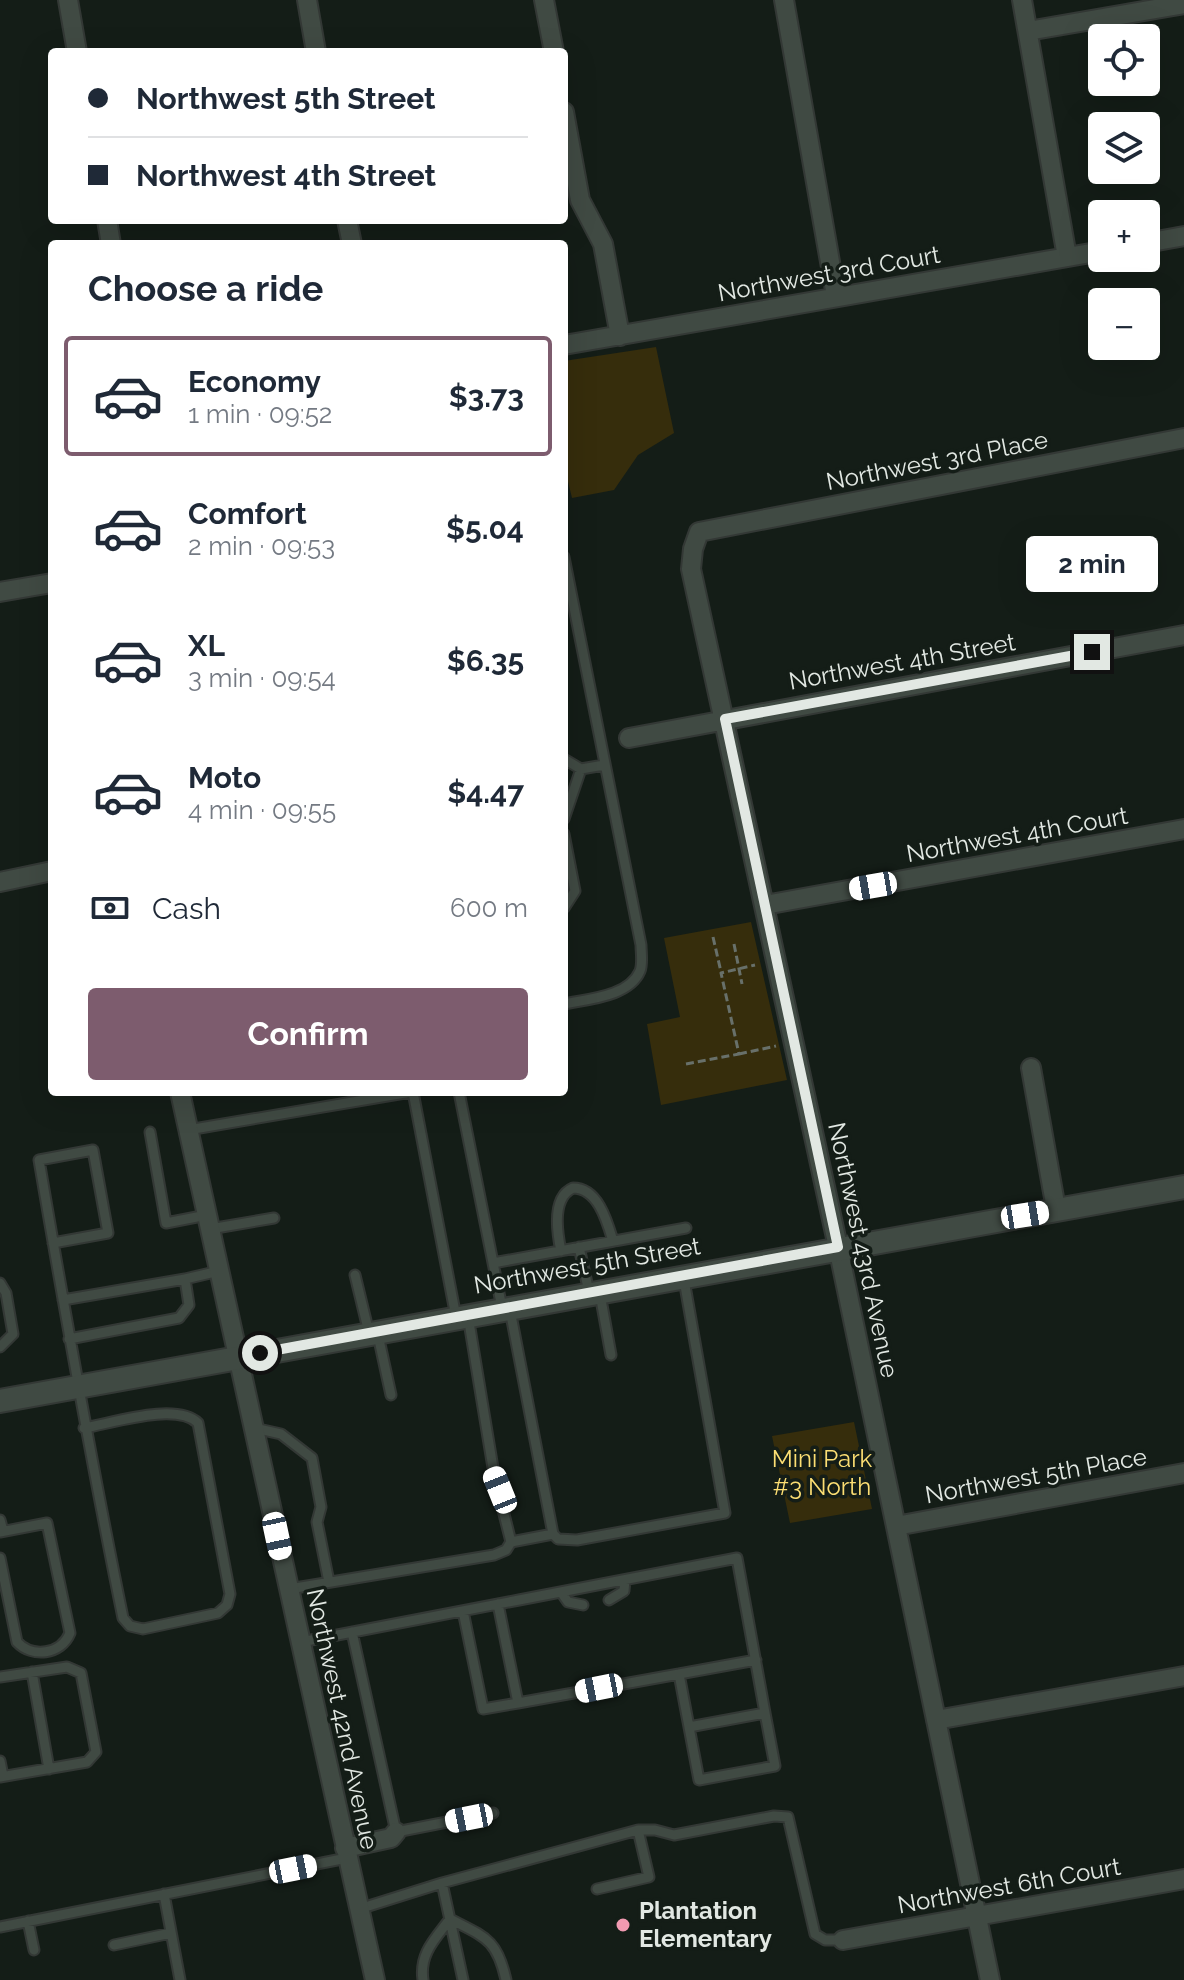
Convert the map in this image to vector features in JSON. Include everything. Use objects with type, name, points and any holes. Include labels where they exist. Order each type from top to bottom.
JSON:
[{"type":"street","points":[[68,0],[76,48]]},
{"type":"street","points":[[307,0],[315,48]]},
{"type":"street","points":[[544,0],[553,48]]},
{"type":"street","points":[[784,0],[836,296]]},
{"type":"street","points":[[1022,0],[1067,257]]},
{"type":"street","points":[[1028,31],[1184,4]]},
{"type":"street","points":[[568,134],[580,200],[603,244],[620,336]]},
{"type":"street","points":[[1160,240],[1184,236]]},
{"type":"street","name":"Northwest 3rd Court","points":[[568,344],[1088,253]]},
{"type":"street","name":"Northwest 3rd Place","points":[[699,532],[1184,438]]},
{"type":"street","name":"Northwest 43rd Avenue","points":[[699,532],[691,569],[838,1247],[990,1980]]},
{"type":"street","points":[[0,592],[48,584]]},
{"type":"street","name":"Northwest 4th Street","points":[[629,738],[1184,635]]},
{"type":"street","name":"Northwest 4th Court","points":[[765,905],[1184,829]]},
{"type":"street","points":[[0,882],[48,872]]},
{"type":"street","points":[[1031,1068],[1056,1209]]},
{"type":"street","name":"Northwest 42nd Avenue","points":[[181,1096],[375,1980]]},
{"type":"street","name":"Northwest 5th Street","points":[[0,1401],[594,1291],[1184,1187]]},
{"type":"street","name":"Northwest 5th Place","points":[[896,1526],[1184,1473]]},
{"type":"street","points":[[936,1720],[1184,1676]]},
{"type":"street","points":[[346,1853],[391,1838],[396,1832]]},
{"type":"street","name":"Northwest 6th Court","points":[[843,1940],[1184,1879]]},
{"type":"lane","points":[[568,578],[641,945],[640,970],[630,984],[607,996],[568,1003]]},
{"type":"lane","points":[[568,761],[581,769],[604,765]]},
{"type":"lane","points":[[568,807],[581,769]]},
{"type":"lane","points":[[568,855],[575,891],[568,902]]},
{"type":"lane","points":[[188,1130],[388,1096]]},
{"type":"lane","points":[[289,1589],[494,1555],[506,1550],[511,1542],[413,1096]]},
{"type":"lane","points":[[460,1096],[553,1534],[558,1539],[577,1540],[725,1513],[683,1275]]},
{"type":"lane","points":[[150,1132],[166,1223],[274,1218]]},
{"type":"lane","points":[[53,1243],[108,1233],[93,1150],[39,1160],[84,1428],[123,1618],[130,1626],[143,1629],[218,1613],[227,1605],[230,1594],[198,1423],[189,1415],[171,1413],[84,1428]]},
{"type":"lane","points":[[561,1251],[559,1210],[562,1197],[573,1188],[587,1192],[595,1199],[613,1241]]},
{"type":"lane","points":[[493,1263],[686,1228]]},
{"type":"lane","points":[[579,1247],[611,1355]]},
{"type":"lane","points":[[63,1300],[219,1271]]},
{"type":"lane","points":[[355,1275],[391,1395]]},
{"type":"lane","points":[[69,1339],[179,1318],[189,1305],[185,1279]]},
{"type":"lane","points":[[0,1283],[6,1293],[13,1334],[0,1347]]},
{"type":"lane","points":[[254,1428],[281,1434],[312,1458],[321,1507],[317,1522],[329,1582]]},
{"type":"lane","points":[[0,1520],[1,1532],[47,1523],[70,1633],[66,1643],[56,1649],[36,1653],[25,1650],[17,1642],[0,1558]]},
{"type":"lane","points":[[511,1542],[553,1534]]},
{"type":"lane","points":[[301,1642],[737,1558],[775,1766],[699,1780],[679,1674]]},
{"type":"lane","points":[[609,1600],[624,1591],[625,1580]]},
{"type":"lane","points":[[561,1592],[568,1602],[583,1605]]},
{"type":"lane","points":[[498,1604],[518,1703]]},
{"type":"lane","points":[[463,1611],[483,1709],[756,1660]]},
{"type":"lane","points":[[352,1632],[396,1832],[493,1813]]},
{"type":"lane","points":[[0,1677],[67,1667],[81,1673],[96,1752],[87,1762],[1,1776],[0,1761]]},
{"type":"lane","points":[[32,1672],[49,1769]]},
{"type":"lane","points":[[689,1727],[765,1713]]},
{"type":"lane","points":[[359,1909],[442,1883],[638,1830],[674,1835],[774,1816],[788,1817],[815,1934],[825,1940],[843,1940]]},
{"type":"lane","points":[[597,1889],[649,1877],[638,1830]]},
{"type":"lane","points":[[0,1927],[346,1853]]},
{"type":"lane","points":[[442,1883],[463,1980]]},
{"type":"lane","points":[[164,1894],[180,1980]]},
{"type":"lane","points":[[423,1980],[421,1964],[426,1951],[450,1919]]},
{"type":"lane","points":[[450,1919],[487,1938],[496,1947],[506,1980]]},
{"type":"lane","points":[[28,1921],[34,1950]]},
{"type":"lane","points":[[114,1945],[171,1933]]},
{"type":"path","points":[[713,937],[739,1054]]},
{"type":"path","points":[[734,944],[742,984]]},
{"type":"path","points":[[721,973],[755,965]]},
{"type":"path","points":[[686,1064],[776,1046]]},
{"type":"green space","points":[[656,347],[674,433],[638,455],[614,490],[572,498],[568,482],[568,360]]},
{"type":"green space","points":[[751,922],[787,1080],[661,1105],[647,1024],[680,1017],[664,938]]},
{"type":"green space","name":"Mini Park #3 North","points":[[854,1422],[872,1509],[790,1523],[772,1436]]},
{"type":"place","name":"Plantation Elementary","points":[[623,1925]]},
{"type":"route","points":[[260,1353],[838,1247],[725,719],[1092,652]]}]
